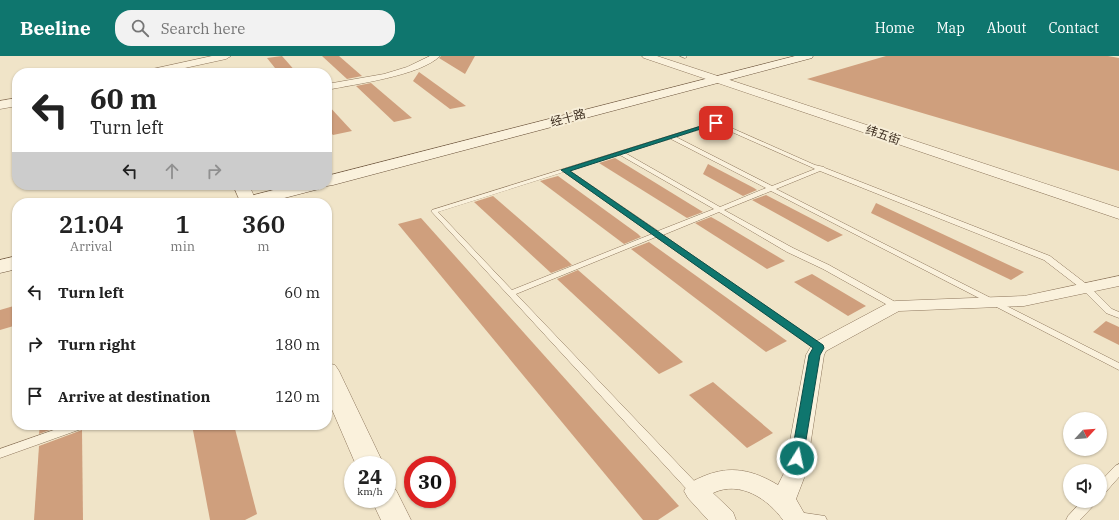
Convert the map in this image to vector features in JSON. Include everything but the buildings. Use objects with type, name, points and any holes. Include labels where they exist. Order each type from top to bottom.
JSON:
[{"type":"main road","name":"经十路","points":[[332,180],[808,56]]},
{"type":"main road","points":[[265,198],[295,190]]},
{"type":"main road","points":[[0,267],[12,263]]},
{"type":"street","points":[[189,68],[226,56]]},
{"type":"street","points":[[332,86],[379,77],[410,69],[436,56]]},
{"type":"street","name":"纬五街","points":[[646,56],[1119,214]]},
{"type":"street","points":[[166,58],[184,68]]},
{"type":"street","points":[[0,105],[12,103]]},
{"type":"street","points":[[791,513],[795,473],[815,355],[819,348],[896,306],[1024,301],[1119,281]]},
{"type":"street","points":[[332,382],[366,456]]},
{"type":"street","points":[[724,520],[696,491],[714,482],[731,479],[749,482],[761,487],[791,513]]},
{"type":"street","points":[[390,508],[396,520]]},
{"type":"lane","points":[[696,491],[434,211],[716,123],[822,168],[1047,258],[1086,288],[1109,311],[1119,315]]},
{"type":"lane","points":[[671,137],[1119,367]]},
{"type":"lane","points":[[621,153],[790,250],[826,267],[896,306]]},
{"type":"lane","points":[[511,293],[822,168]]},
{"type":"lane","points":[[565,170],[819,348]]},
{"type":"lane","points":[[0,454],[66,430]]},
{"type":"lane","points":[[1107,483],[1119,470]]},
{"type":"lane","points":[[1072,520],[1083,508]]},
{"type":"lane","points":[[791,513],[821,520]]},
{"type":"route","points":[[716,123],[565,170],[819,348],[815,355],[797,458]]}]
